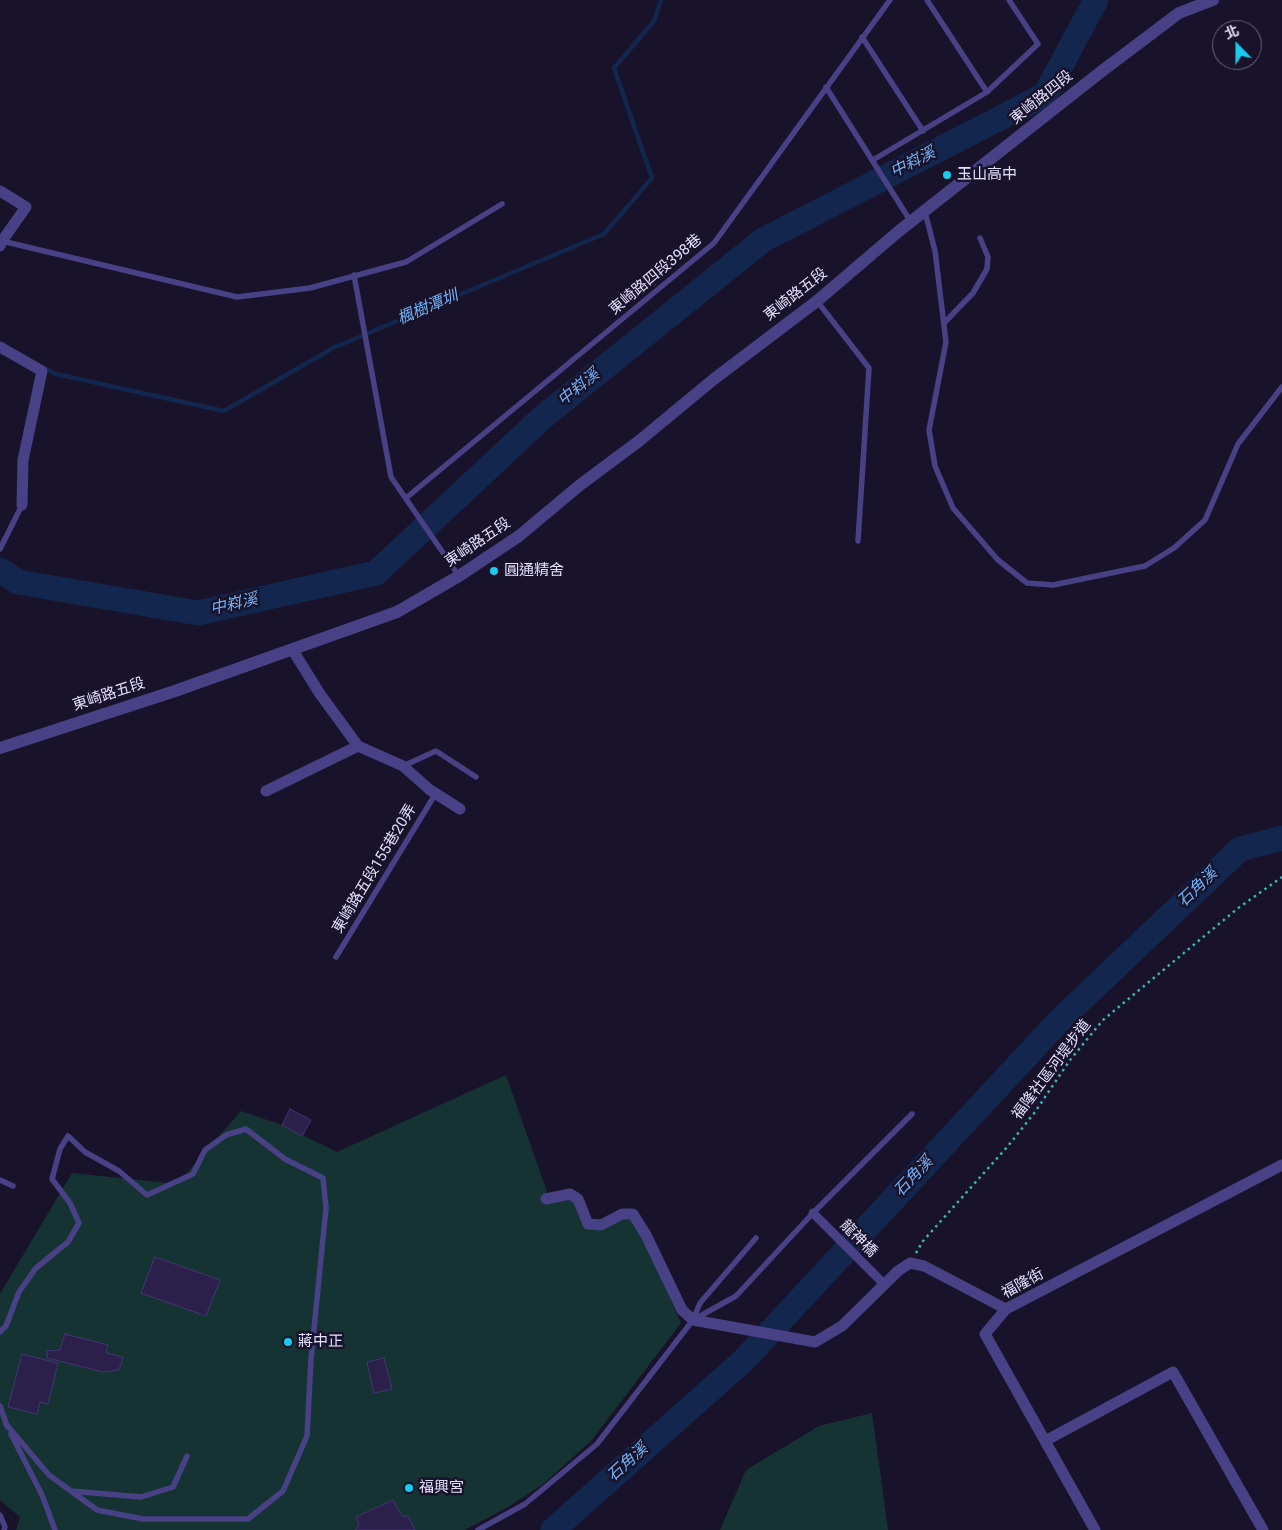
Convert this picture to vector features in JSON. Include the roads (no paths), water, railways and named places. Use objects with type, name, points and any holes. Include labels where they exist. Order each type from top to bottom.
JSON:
[{"type":"street","name":"東崎路四段","points":[[899,231],[1160,26],[1179,13],[1213,0]]},
{"type":"street","points":[[0,191],[26,207],[1,244]]},
{"type":"street","name":"東崎路五段","points":[[0,748],[175,691],[397,612],[459,576],[519,536],[714,379],[817,301],[899,231]]},
{"type":"street","points":[[0,347],[42,371],[23,460],[22,505]]},
{"type":"street","points":[[292,649],[320,694],[358,746],[403,766],[436,793],[460,809]]},
{"type":"street","points":[[266,791],[358,746]]},
{"type":"street","name":"福隆街","points":[[1095,1530],[985,1334],[1006,1309],[1282,1165]]},
{"type":"street","points":[[546,1199],[570,1194],[578,1199],[588,1224],[601,1225],[622,1214],[633,1214],[646,1235],[682,1310],[693,1320],[815,1342],[842,1326],[898,1271],[910,1263],[924,1266],[1006,1309]]},
{"type":"street","name":"龍神橋","points":[[813,1213],[884,1284]]},
{"type":"street","points":[[1045,1441],[1173,1372],[1263,1530]]},
{"type":"lane","name":"東崎路四段398巷","points":[[406,498],[714,243],[890,0]]},
{"type":"lane","points":[[927,0],[988,92]]},
{"type":"lane","points":[[873,160],[988,92],[1038,44],[1009,0]]},
{"type":"lane","points":[[862,37],[923,131]]},
{"type":"lane","points":[[826,87],[911,222]]},
{"type":"lane","points":[[1,244],[237,297],[310,288],[406,262],[502,204]]},
{"type":"lane","points":[[925,212],[936,251],[946,342],[930,430],[935,466],[953,508],[998,560],[1027,584],[1053,585],[1145,566],[1174,548],[1205,520],[1238,444],[1282,388]]},
{"type":"lane","points":[[944,323],[973,293],[987,269],[988,257],[980,238]]},
{"type":"lane","points":[[354,275],[391,478],[459,576]]},
{"type":"lane","points":[[817,301],[869,368],[858,541]]},
{"type":"lane","points":[[0,549],[22,505]]},
{"type":"lane","points":[[403,766],[436,751],[476,777]]},
{"type":"lane","name":"東崎路五段155巷20弄","points":[[336,957],[436,793]]},
{"type":"lane","points":[[693,1320],[736,1296],[813,1213],[912,1114]]},
{"type":"lane","points":[[0,1332],[6,1326],[18,1292],[36,1268],[68,1242],[80,1223],[70,1203],[52,1179],[60,1148],[68,1136],[85,1152],[119,1171],[147,1195],[193,1174],[205,1150],[226,1134],[246,1129],[285,1160],[323,1178],[326,1208],[311,1359],[307,1436],[283,1491],[248,1519],[143,1519],[97,1510],[49,1475],[6,1424]]},
{"type":"lane","points":[[0,1180],[13,1186]]},
{"type":"lane","points":[[478,1530],[524,1504],[597,1444],[693,1320],[700,1303],[756,1238]]},
{"type":"lane","points":[[0,1406],[6,1424],[42,1494],[55,1530]]},
{"type":"lane","points":[[70,1490],[141,1497],[173,1487],[187,1456]]},
{"type":"lane","points":[[0,1515],[4,1530]]},
{"type":"waterway","name":"楓樹潭圳","points":[[42,367],[56,374],[224,411],[333,348],[604,234],[652,178],[614,68],[654,21],[661,0]]},
{"type":"waterway","name":"中嵙溪","points":[[0,570],[18,582],[198,613],[376,573],[543,417],[763,240],[1045,95],[1096,0]]},
{"type":"waterway","name":"石角溪","points":[[553,1530],[744,1360],[1059,1021],[1240,849],[1282,838]]},
{"type":"place","name":"玉山高中","points":[[947,175]]},
{"type":"place","name":"圓通精舍","points":[[494,571]]},
{"type":"place","name":"蔣中正","points":[[288,1342]]},
{"type":"place","name":"福興宮","points":[[409,1488]]}]
